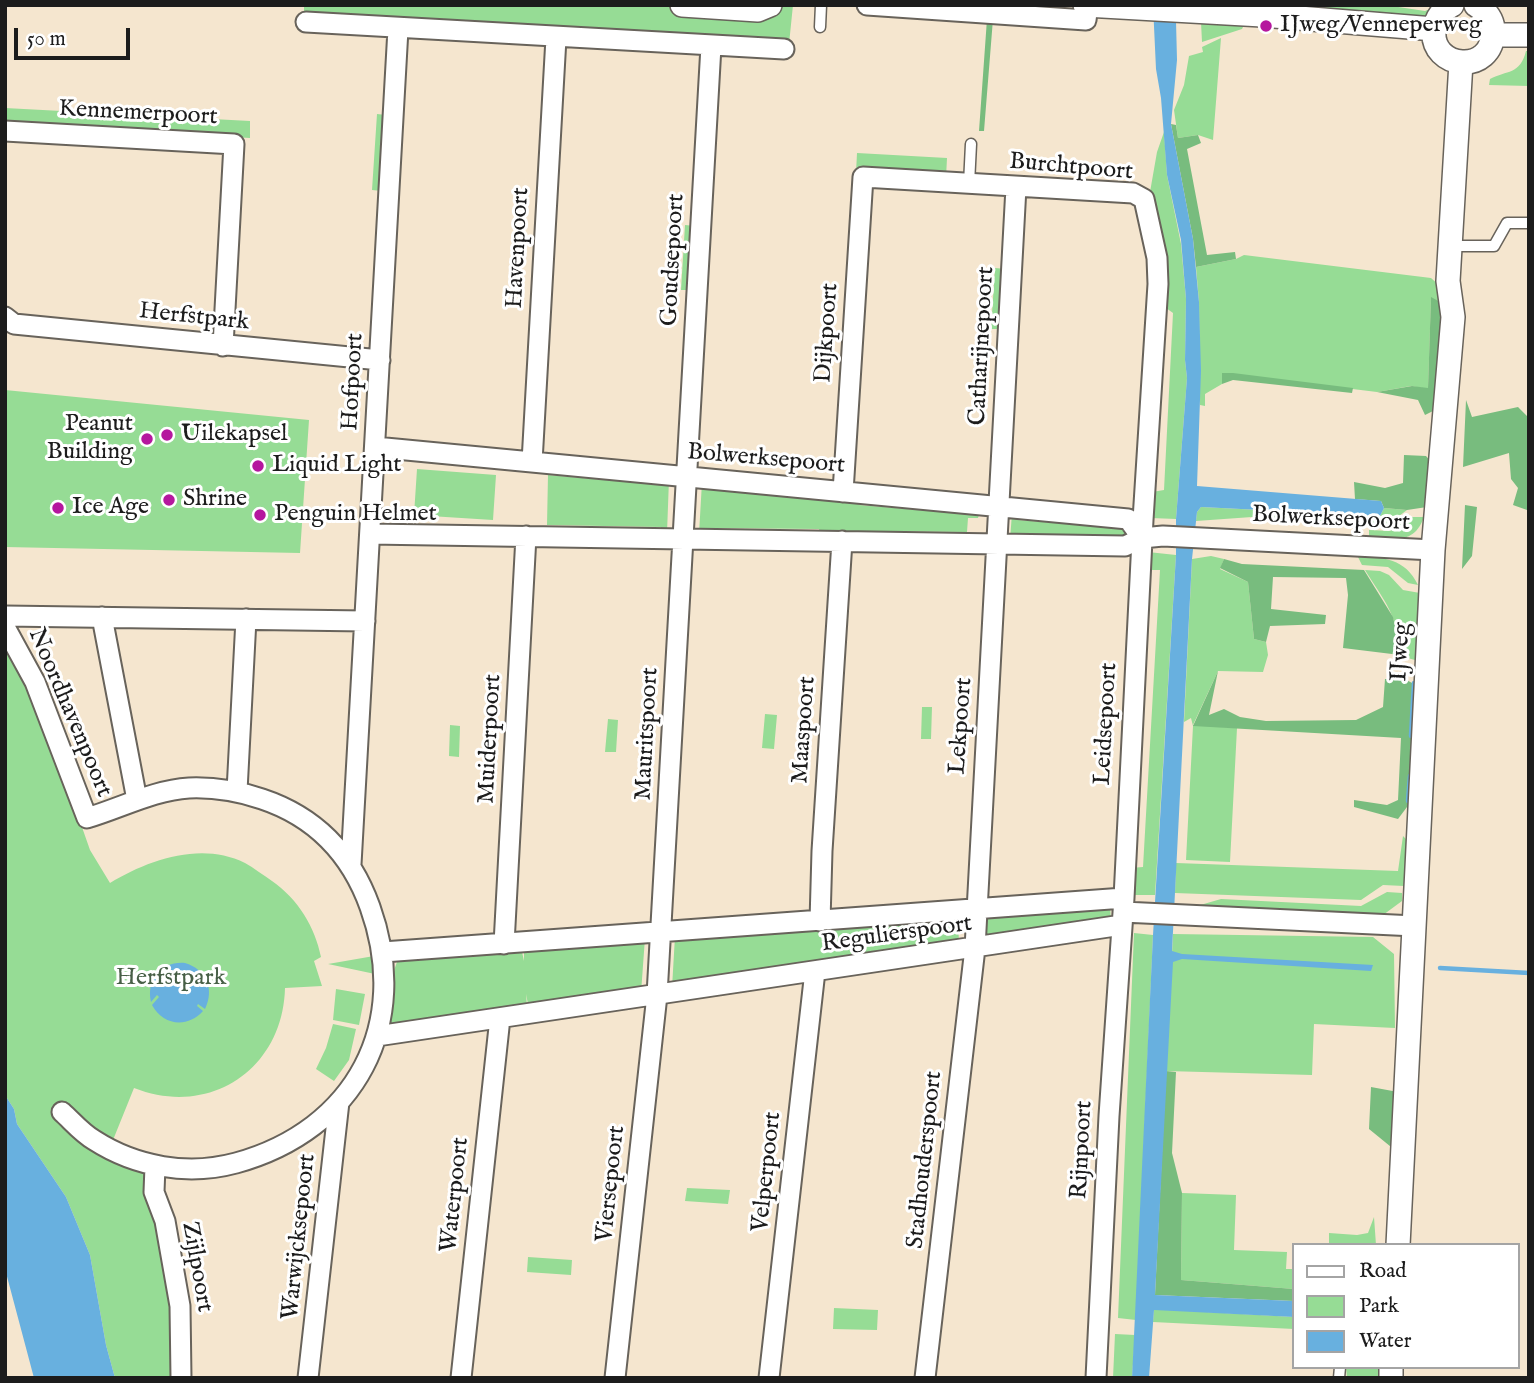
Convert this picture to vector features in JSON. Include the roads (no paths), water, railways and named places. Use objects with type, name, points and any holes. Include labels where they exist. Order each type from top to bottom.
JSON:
[{"type":"street","points":[[682,5],[758,10],[770,5]]},
{"type":"street","points":[[867,5],[1086,20],[1087,5],[1434,29]]},
{"type":"street","points":[[1452,5],[1442,12],[1434,29],[1434,38],[1441,52],[1454,61],[1461,62],[1478,60],[1484,56],[1489,50],[1493,35],[1491,19],[1476,5]]},
{"type":"street","points":[[306,22],[784,50]]},
{"type":"street","name":"Hofpoort","points":[[351,864],[398,29]]},
{"type":"street","points":[[1493,35],[1529,35]]},
{"type":"street","name":"Havenpoort","points":[[532,462],[556,38]]},
{"type":"street","name":"Goudsepoort","points":[[683,539],[711,46]]},
{"type":"street","name":"IJweg","points":[[1398,1243],[1433,550],[1453,317],[1448,281],[1461,62]]},
{"type":"street","name":"Kennemerpoort","points":[[5,131],[233,144],[223,346]]},
{"type":"street","name":"Burchtpoort","points":[[863,177],[1133,193],[1144,199],[1158,271],[1142,538]]},
{"type":"street","name":"Dijkpoort","points":[[842,492],[863,177]]},
{"type":"street","name":"Catharijnepoort","points":[[996,545],[1016,187]]},
{"type":"street","name":"Herfstpark","points":[[5,317],[13,324],[380,359]]},
{"type":"street","name":"Bolwerksepoort","points":[[375,447],[1128,519],[1142,538]]},
{"type":"street","name":"Bolwerksepoort","points":[[370,534],[1125,546],[1142,538],[1163,536],[1433,550]]},
{"type":"street","name":"Muiderpoort","points":[[504,944],[526,536]]},
{"type":"street","name":"Leidsepoort","points":[[1127,912],[1142,538]]},
{"type":"street","name":"Mauritspoort","points":[[657,995],[683,539]]},
{"type":"street","name":"Maaspoort","points":[[820,921],[842,541]]},
{"type":"street","name":"Lekpoort","points":[[975,948],[996,545]]},
{"type":"street","name":"Noordhavenpoort","points":[[5,616],[365,621]]},
{"type":"street","name":"Noordhavenpoort","points":[[5,627],[35,682],[87,818],[137,800],[102,617]]},
{"type":"street","points":[[237,792],[246,619]]},
{"type":"street","points":[[62,1112],[93,1140],[155,1166],[216,1167],[261,1156],[299,1136],[339,1102],[357,1079],[377,1037],[384,996],[383,952],[367,897],[351,864],[325,836],[303,818],[272,803],[237,792],[201,788],[179,789],[137,800]]},
{"type":"street","name":"Regulierspoort","points":[[383,952],[975,909],[1127,912],[1415,926]]},
{"type":"street","name":"Regulierspoort","points":[[377,1037],[975,948],[1127,912]]},
{"type":"street","name":"Rijnpoort","points":[[1096,1378],[1127,912]]},
{"type":"street","name":"Stadhouderspoort","points":[[925,1378],[975,948]]},
{"type":"street","name":"Velperpoort","points":[[769,1378],[815,971]]},
{"type":"street","name":"Viersepoort","points":[[615,1378],[657,995]]},
{"type":"street","name":"Waterpoort","points":[[461,1378],[500,1018]]},
{"type":"street","name":"Warwijcksepoort","points":[[309,1378],[339,1102]]},
{"type":"street","name":"Zijlpoort","points":[[155,1166],[154,1192],[165,1222],[180,1306],[181,1378]]},
{"type":"lane","points":[[820,27],[821,5]]},
{"type":"lane","points":[[968,184],[971,144]]},
{"type":"lane","points":[[1450,246],[1494,246],[1507,223],[1529,223]]},
{"type":"water","points":[[1153,5],[1176,21],[1177,60],[1171,124],[1193,239],[1199,302],[1201,371],[1197,486],[1381,501],[1384,508],[1380,516],[1201,507],[1197,512],[1192,559],[1172,951],[1182,954],[1373,965],[1371,971],[1182,959],[1173,962],[1155,1295],[1292,1301],[1292,1317],[1154,1310],[1149,1378],[1132,1378],[1153,935],[1176,519],[1187,378],[1186,299],[1181,240],[1167,175],[1156,69]]},
{"type":"water","points":[[185,963],[198,970],[207,981],[208,1002],[205,1009],[198,1004],[203,1011],[190,1020],[169,1021],[152,1005],[159,997],[157,995],[151,1002],[151,986],[157,973],[163,968]]},
{"type":"water","points":[[5,1095],[14,1109],[17,1124],[66,1197],[90,1255],[106,1345],[115,1378],[34,1378],[5,1269]]},
{"type":"waterway","points":[[1411,736],[1414,683]]},
{"type":"waterway","points":[[1408,801],[1410,776]]},
{"type":"waterway","points":[[1440,968],[1529,973]]},
{"type":"place","name":"IJweg/Venneperweg","points":[[1266,26]]},
{"type":"place","name":"Uilekapsel","points":[[167,435]]},
{"type":"place","name":"Peanut Building","points":[[147,439]]},
{"type":"place","name":"Liquid Light","points":[[258,466]]},
{"type":"place","name":"Shrine","points":[[169,500]]},
{"type":"place","name":"Ice Age","points":[[58,508]]},
{"type":"place","name":"Penguin Helmet","points":[[260,515]]}]
